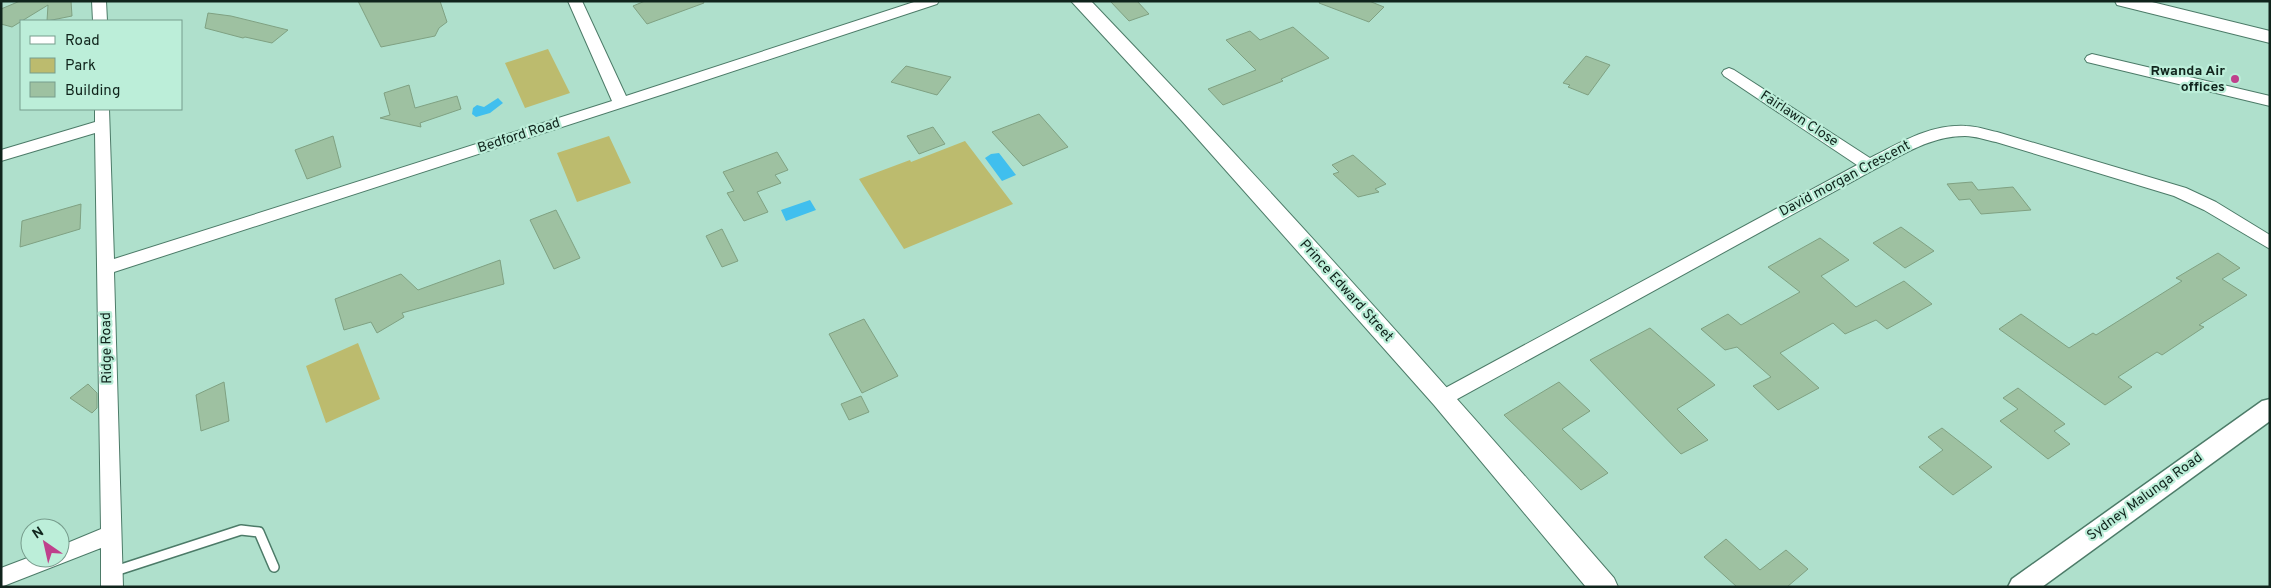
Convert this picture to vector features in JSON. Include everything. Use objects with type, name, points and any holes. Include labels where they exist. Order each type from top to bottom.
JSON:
[{"type":"main road","name":"Prince Edward Street","points":[[1080,1],[1188,115],[1443,398],[1604,587]]},
{"type":"main road","points":[[2124,1],[2270,37]]},
{"type":"street","points":[[99,1],[100,20]]},
{"type":"street","points":[[575,1],[621,103]]},
{"type":"street","name":"Bedford Road","points":[[105,268],[621,103],[932,1]]},
{"type":"street","points":[[2092,59],[2270,101]]},
{"type":"street","name":"Fairlawn Close","points":[[1729,73],[1869,165]]},
{"type":"street","points":[[1,156],[102,117]]},
{"type":"street","name":"Ridge Road","points":[[102,117],[112,579]]},
{"type":"street","name":"David morgan Crescent","points":[[1443,398],[1869,165],[1925,137],[1944,132],[1966,131],[1997,137],[2180,192],[2210,206],[2270,243]]},
{"type":"street","name":"Sydney Malunga Road","points":[[2021,587],[2270,408]]},
{"type":"street","points":[[70,551],[110,535]]},
{"type":"street","points":[[1,578],[26,568]]},
{"type":"lane","points":[[112,579],[241,530],[259,532],[274,568]]},
{"type":"green space","points":[[548,49],[570,93],[525,108],[505,63]]},
{"type":"green space","points":[[609,136],[631,183],[577,202],[557,153]]},
{"type":"green space","points":[[965,141],[1013,204],[904,249],[859,179],[910,160],[911,162]]},
{"type":"green space","points":[[358,343],[380,399],[326,423],[306,366]]},
{"type":"water","points":[[498,98],[503,103],[490,113],[476,117],[472,114],[473,108],[477,105],[484,107]]},
{"type":"water","points":[[999,153],[1016,175],[1002,181],[985,158],[991,154]]},
{"type":"water","points":[[810,200],[816,210],[786,221],[781,210]]},
{"type":"building","points":[[20,1],[71,1],[72,16],[47,20],[48,5],[23,20],[20,20],[20,22],[12,27],[1,24],[1,9]]},
{"type":"building","points":[[358,1],[440,1],[447,22],[439,28],[435,36],[381,47]]},
{"type":"building","points":[[645,1],[703,1],[704,3],[647,24],[633,6]]},
{"type":"building","points":[[1110,1],[1137,1],[1149,14],[1129,21]]},
{"type":"building","points":[[1320,1],[1369,1],[1384,7],[1369,22],[1319,3]]},
{"type":"building","points":[[208,13],[231,16],[288,30],[272,43],[243,38],[205,28]]},
{"type":"building","points":[[1293,27],[1329,58],[1281,79],[1283,81],[1223,105],[1208,89],[1256,70],[1226,40],[1250,31],[1260,40]]},
{"type":"building","points":[[1586,56],[1610,65],[1588,95],[1563,83]]},
{"type":"building","points":[[906,66],[951,77],[937,95],[891,82]]},
{"type":"building","points":[[409,85],[415,108],[457,96],[461,109],[420,123],[421,127],[380,118],[390,115],[384,93]]},
{"type":"building","points":[[1039,114],[1068,147],[1023,166],[992,132]]},
{"type":"building","points":[[933,127],[945,144],[919,154],[907,136]]},
{"type":"building","points":[[333,136],[341,167],[307,179],[295,150]]},
{"type":"building","points":[[777,152],[788,170],[775,175],[781,183],[757,192],[768,212],[744,221],[727,193],[734,191],[723,172]]},
{"type":"building","points":[[1353,155],[1386,184],[1375,189],[1379,192],[1358,197],[1333,174],[1339,172],[1332,165]]},
{"type":"building","points":[[1972,182],[1978,190],[2013,187],[2031,210],[1981,214],[1970,199],[1959,200],[1947,184]]},
{"type":"building","points":[[81,204],[80,229],[20,247],[22,221]]},
{"type":"building","points":[[556,210],[580,258],[554,269],[530,220]]},
{"type":"building","points":[[1901,227],[1934,251],[1905,268],[1873,243]]},
{"type":"building","points":[[722,229],[738,261],[722,267],[706,236]]},
{"type":"building","points":[[1820,238],[1849,260],[1821,276],[1856,307],[1904,281],[1932,304],[1887,329],[1876,320],[1845,334],[1833,323],[1780,353],[1819,388],[1778,410],[1753,386],[1771,377],[1737,347],[1725,350],[1701,329],[1728,314],[1741,325],[1800,292],[1768,267]]},
{"type":"building","points":[[2218,253],[2240,268],[2222,279],[2247,295],[2199,325],[2204,327],[2162,355],[2157,352],[2118,377],[2132,387],[2105,405],[1999,329],[2021,314],[2069,348],[2093,333],[2096,335],[2182,281],[2176,278]]},
{"type":"building","points":[[500,260],[504,284],[402,313],[404,317],[377,333],[371,322],[344,330],[335,299],[401,274],[418,290]]},
{"type":"building","points":[[864,319],[898,376],[862,393],[829,334]]},
{"type":"building","points":[[1650,328],[1715,385],[1677,409],[1708,440],[1681,454],[1590,360]]},
{"type":"building","points":[[224,382],[229,421],[201,431],[196,395]]},
{"type":"building","points":[[1559,382],[1590,411],[1562,429],[1608,473],[1581,490],[1504,415]]},
{"type":"building","points":[[88,384],[97,393],[97,408],[92,413],[70,398]]},
{"type":"building","points":[[2018,388],[2065,424],[2054,431],[2070,444],[2048,459],[2000,421],[2018,409],[2003,398]]},
{"type":"building","points":[[861,396],[869,412],[849,420],[841,404]]},
{"type":"building","points":[[1942,428],[1992,467],[1953,495],[1919,467],[1943,450],[1928,437]]},
{"type":"building","points":[[1726,539],[1760,570],[1786,550],[1808,569],[1787,587],[1737,587],[1704,557]]},
{"type":"place","name":"Rwanda Air offices","points":[[2235,79]]}]
